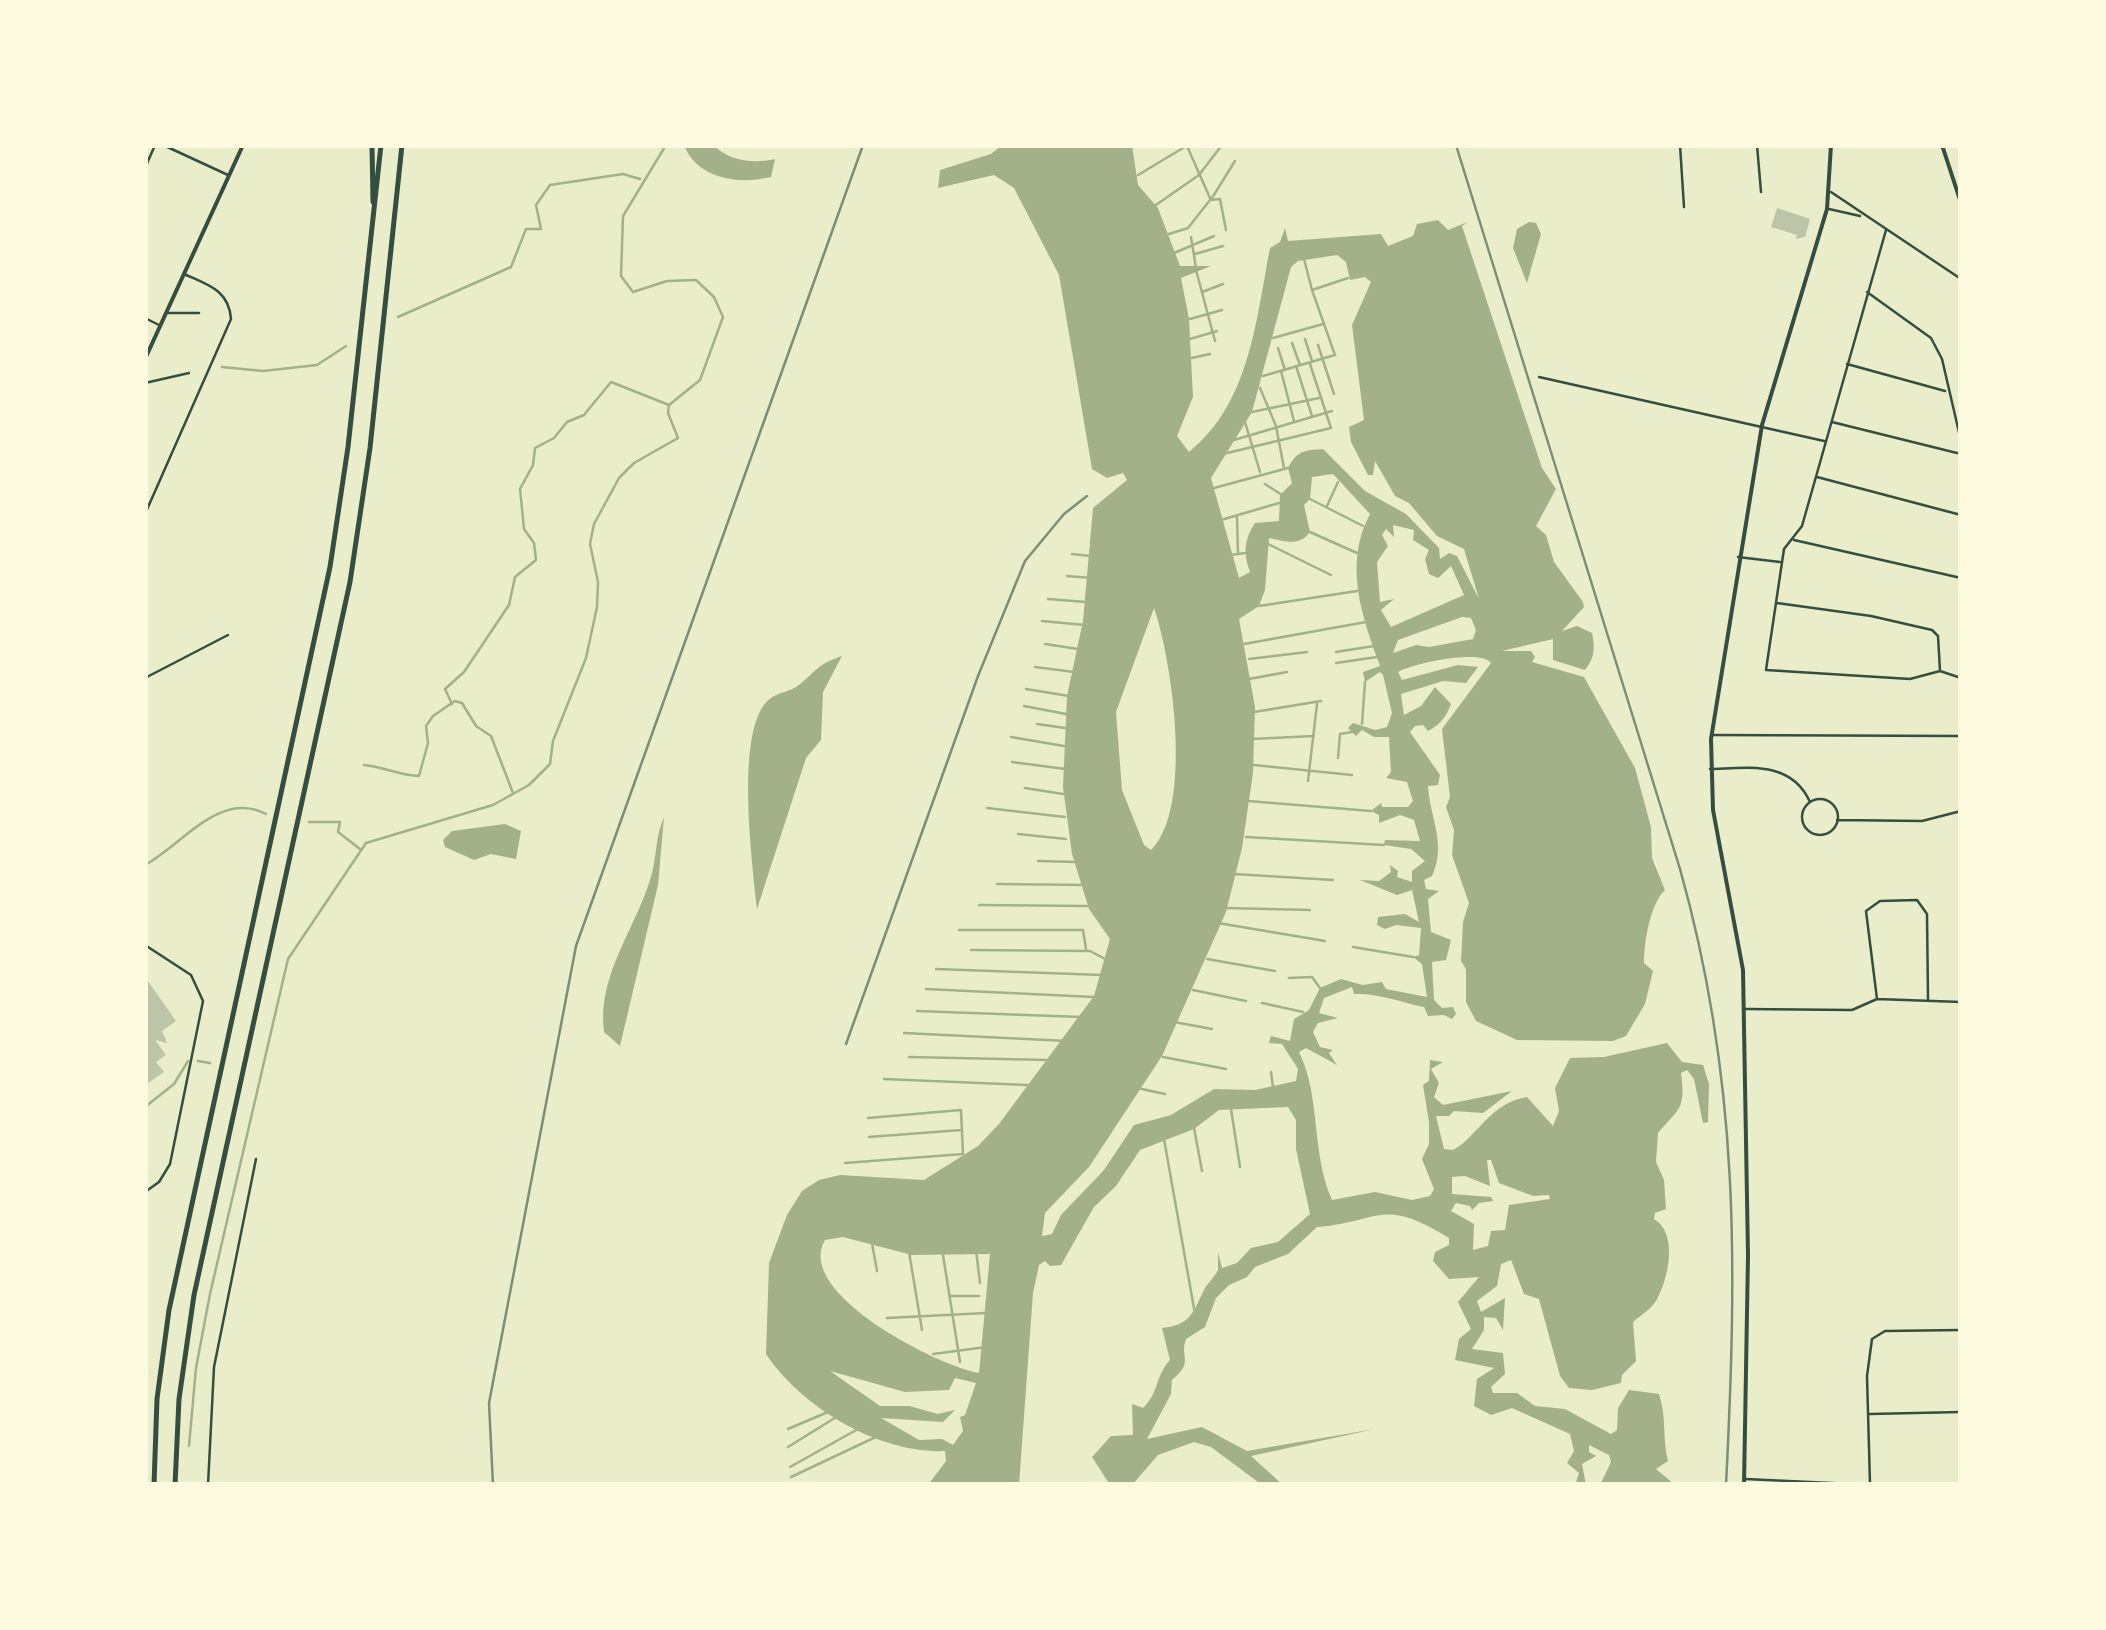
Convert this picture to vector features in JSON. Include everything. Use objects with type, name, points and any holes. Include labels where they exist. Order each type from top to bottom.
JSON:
[{"type":"highway","points":[[372,145],[370,186],[374,207]]},
{"type":"highway","points":[[154,1485],[157,1400],[169,1310],[330,566],[381,145]]},
{"type":"highway","points":[[176,1485],[178,1399],[191,1310],[352,567],[370,448],[402,145]]},
{"type":"main road","points":[[145,359],[243,145]]},
{"type":"main road","points":[[1744,1482],[1748,1268],[1744,1009],[1740,936],[1713,810],[1711,735],[1762,425],[1827,209],[1831,145]]},
{"type":"main road","points":[[1942,145],[1961,203]]},
{"type":"street","points":[[145,168],[155,145]]},
{"type":"street","points":[[163,145],[229,175]]},
{"type":"street","points":[[1680,145],[1684,207]]},
{"type":"street","points":[[1758,145],[1761,192]]},
{"type":"street","points":[[1831,192],[1961,279]]},
{"type":"street","points":[[1827,209],[1864,217]]},
{"type":"street","points":[[1886,230],[1802,526],[1782,562],[1766,670],[1910,679],[1940,670],[1961,678]]},
{"type":"street","points":[[145,514],[231,319],[229,305],[220,291],[184,274]]},
{"type":"street","points":[[1867,292],[1931,338],[1942,359],[1946,391],[1961,441]]},
{"type":"street","points":[[166,313],[200,313]]},
{"type":"street","points":[[145,318],[160,325]]},
{"type":"street","points":[[1846,364],[1946,391]]},
{"type":"street","points":[[145,383],[188,373]]},
{"type":"street","points":[[1539,376],[1825,441]]},
{"type":"street","points":[[1831,422],[1961,454]]},
{"type":"street","points":[[1816,477],[1961,515]]},
{"type":"street","points":[[1792,539],[1961,578]]},
{"type":"street","points":[[1738,557],[1782,562]]},
{"type":"street","points":[[1775,603],[1871,616],[1932,630],[1938,636],[1940,670]]},
{"type":"street","points":[[145,678],[228,635]]},
{"type":"street","points":[[1711,735],[1961,736]]},
{"type":"street","points":[[1710,770],[1776,771],[1794,779],[1810,802]]},
{"type":"street","points":[[1810,802],[1802,817],[1810,832],[1827,833],[1837,820]]},
{"type":"street","points":[[1810,802],[1830,802],[1837,820]]},
{"type":"street","points":[[1837,820],[1922,821],[1961,811]]},
{"type":"street","points":[[1877,998],[1866,911],[1880,901],[1917,900],[1926,914],[1928,999]]},
{"type":"street","points":[[145,945],[193,978],[204,1008],[170,1164],[159,1182],[145,1192]]},
{"type":"street","points":[[1744,1009],[1852,1010],[1877,998],[1961,1002]]},
{"type":"street","points":[[208,1485],[214,1366],[256,1160]]},
{"type":"street","points":[[1744,1482],[1872,1484],[1868,1350],[1876,1335],[1961,1330]]},
{"type":"street","points":[[1868,1414],[1961,1412]]},
{"type":"shaded area","points":[[684,145],[713,145],[742,160],[775,159],[771,177],[720,177],[699,165]]},
{"type":"shaded area","points":[[1002,145],[1132,145],[1138,185],[1158,208],[1180,266],[1211,266],[1181,278],[1189,319],[1193,397],[1177,436],[1189,452],[1209,432],[1238,385],[1254,331],[1270,248],[1280,242],[1285,228],[1288,241],[1381,234],[1388,246],[1413,236],[1417,224],[1438,220],[1448,230],[1468,222],[1462,226],[1542,468],[1556,489],[1536,526],[1546,535],[1554,562],[1583,602],[1584,607],[1562,631],[1577,626],[1592,633],[1594,643],[1585,670],[1553,660],[1553,639],[1502,651],[1531,651],[1535,657],[1532,662],[1584,677],[1635,768],[1651,827],[1652,858],[1665,890],[1655,904],[1647,935],[1644,963],[1653,971],[1645,1004],[1626,1036],[1613,1041],[1517,1040],[1476,1021],[1466,1002],[1466,969],[1461,961],[1463,922],[1469,903],[1452,855],[1454,830],[1446,807],[1450,797],[1442,729],[1491,663],[1474,657],[1432,662],[1398,672],[1402,680],[1458,665],[1478,667],[1466,683],[1443,681],[1401,694],[1404,715],[1421,706],[1435,687],[1451,704],[1433,728],[1428,731],[1423,725],[1415,726],[1410,732],[1440,775],[1438,785],[1428,786],[1438,853],[1432,876],[1424,880],[1426,889],[1439,891],[1428,899],[1431,932],[1451,940],[1446,960],[1432,962],[1434,1000],[1442,1008],[1453,1007],[1456,1014],[1452,1019],[1428,1016],[1424,1007],[1354,994],[1352,987],[1324,998],[1319,1013],[1338,1018],[1318,1023],[1313,1032],[1320,1047],[1333,1050],[1329,1053],[1337,1065],[1306,1048],[1299,1052],[1306,1069],[1321,1163],[1332,1200],[1375,1192],[1412,1200],[1430,1196],[1434,1189],[1422,1159],[1429,1144],[1423,1085],[1429,1081],[1430,1060],[1443,1062],[1431,1069],[1439,1083],[1434,1097],[1443,1105],[1512,1091],[1483,1113],[1454,1111],[1449,1116],[1436,1116],[1444,1149],[1453,1150],[1493,1113],[1527,1097],[1553,1126],[1559,1111],[1555,1088],[1570,1058],[1604,1057],[1667,1043],[1682,1062],[1703,1065],[1709,1084],[1708,1122],[1703,1123],[1694,1079],[1687,1070],[1681,1073],[1679,1108],[1658,1133],[1656,1162],[1664,1180],[1666,1209],[1655,1213],[1654,1219],[1666,1234],[1668,1268],[1655,1302],[1633,1322],[1636,1361],[1622,1375],[1621,1383],[1592,1390],[1569,1388],[1560,1376],[1539,1299],[1524,1294],[1511,1260],[1501,1264],[1497,1286],[1477,1301],[1481,1312],[1505,1298],[1503,1330],[1496,1318],[1484,1317],[1484,1330],[1472,1349],[1503,1353],[1505,1374],[1491,1387],[1493,1393],[1517,1393],[1535,1406],[1565,1409],[1611,1434],[1617,1430],[1618,1408],[1629,1390],[1659,1394],[1668,1461],[1656,1469],[1675,1485],[1600,1485],[1611,1462],[1609,1455],[1589,1445],[1589,1452],[1596,1456],[1582,1464],[1586,1485],[1575,1485],[1579,1473],[1567,1463],[1574,1451],[1570,1434],[1512,1408],[1491,1415],[1474,1406],[1477,1379],[1494,1368],[1455,1360],[1459,1339],[1471,1329],[1458,1302],[1479,1277],[1449,1279],[1433,1261],[1435,1252],[1449,1245],[1449,1238],[1409,1218],[1381,1215],[1317,1227],[1288,1254],[1255,1267],[1247,1277],[1229,1285],[1216,1298],[1205,1327],[1186,1339],[1185,1364],[1172,1380],[1171,1394],[1147,1439],[1202,1427],[1247,1451],[1375,1429],[1251,1456],[1283,1485],[1262,1485],[1211,1447],[1194,1442],[1158,1455],[1132,1485],[1110,1485],[1092,1457],[1111,1436],[1133,1435],[1132,1404],[1143,1408],[1170,1360],[1162,1328],[1179,1324],[1190,1316],[1218,1270],[1218,1252],[1222,1268],[1237,1263],[1251,1248],[1278,1242],[1310,1214],[1296,1149],[1296,1120],[1288,1107],[1219,1110],[1194,1129],[1140,1150],[1116,1186],[1094,1207],[1061,1265],[1050,1266],[1045,1261],[1039,1265],[1033,1293],[1019,1485],[928,1485],[946,1461],[945,1451],[895,1445],[845,1424],[800,1392],[766,1354],[769,1263],[787,1215],[802,1191],[819,1180],[840,1175],[924,1180],[978,1146],[999,1124],[1094,996],[1110,939],[1089,909],[1072,854],[1063,787],[1067,696],[1083,621],[1093,508],[1127,480],[1123,473],[1107,478],[1092,469],[1059,275],[1014,188],[994,175],[938,188],[940,170],[991,154]],"holes":[[[1337,255],[1346,262],[1350,280],[1365,277],[1371,282],[1352,325],[1364,420],[1349,427],[1351,442],[1368,475],[1373,475],[1375,461],[1395,496],[1409,503],[1437,536],[1464,549],[1479,599],[1457,556],[1449,553],[1440,559],[1439,548],[1406,514],[1365,491],[1323,449],[1302,453],[1291,462],[1288,468],[1292,483],[1280,495],[1279,521],[1255,523],[1246,547],[1250,572],[1239,578],[1211,478],[1252,412],[1291,267],[1298,261]],[[1333,474],[1370,514],[1358,552],[1358,590],[1380,666],[1363,672],[1365,682],[1380,672],[1383,675],[1392,713],[1387,727],[1375,730],[1353,723],[1348,728],[1356,736],[1362,730],[1374,737],[1389,737],[1391,772],[1386,778],[1407,782],[1413,801],[1408,807],[1382,807],[1381,803],[1371,811],[1379,815],[1379,823],[1400,815],[1414,820],[1420,841],[1385,840],[1384,845],[1411,849],[1425,861],[1412,871],[1412,882],[1397,877],[1398,871],[1390,865],[1391,872],[1379,881],[1360,880],[1397,895],[1412,890],[1419,922],[1405,914],[1378,917],[1377,925],[1385,929],[1396,925],[1421,928],[1419,955],[1413,957],[1422,964],[1427,997],[1386,989],[1382,982],[1363,985],[1341,979],[1320,988],[1309,1010],[1294,1019],[1290,1041],[1271,1036],[1269,1043],[1282,1044],[1298,1069],[1296,1081],[1255,1090],[1214,1089],[1171,1115],[1134,1125],[1104,1170],[1061,1215],[1052,1234],[1042,1236],[1045,1213],[1089,1167],[1162,1056],[1226,912],[1242,848],[1253,773],[1255,707],[1239,619],[1259,606],[1265,590],[1269,538],[1296,541],[1310,532],[1304,505],[1310,499],[1312,477]],[[1393,525],[1414,530],[1413,540],[1429,550],[1425,559],[1429,574],[1438,578],[1451,566],[1464,595],[1391,627],[1381,610],[1394,599],[1380,602],[1377,562],[1388,546],[1382,535],[1386,529],[1394,537]],[[1154,608],[1172,696],[1176,769],[1164,830],[1151,850],[1144,845],[1122,790],[1116,712]],[[1462,617],[1471,618],[1476,630],[1473,639],[1429,647],[1416,645],[1393,653],[1398,640]],[[1487,1160],[1491,1160],[1499,1183],[1533,1196],[1549,1195],[1550,1199],[1509,1205],[1505,1230],[1491,1231],[1488,1246],[1473,1250],[1474,1224],[1451,1211],[1456,1203],[1472,1210],[1479,1203],[1493,1201],[1491,1197],[1452,1194],[1452,1177],[1465,1176],[1490,1186]],[[843,1237],[912,1255],[990,1254],[979,1373],[934,1357],[875,1324],[849,1304],[830,1282],[821,1261],[825,1240]],[[830,1371],[905,1392],[949,1390],[955,1378],[976,1383],[965,1415],[960,1417],[963,1431],[953,1445],[942,1439],[919,1440],[881,1418],[943,1422],[955,1410],[938,1414],[909,1406],[880,1406]]]},
{"type":"shaded area","points":[[1529,222],[1536,223],[1541,234],[1527,283],[1513,248],[1517,229]]},
{"type":"shaded area","points":[[842,656],[823,692],[821,740],[806,758],[757,909],[748,798],[752,736],[759,713],[771,698],[796,687],[823,665]]},
{"type":"shaded area","points":[[664,817],[658,885],[620,1046],[604,1032],[606,989],[647,889]]},
{"type":"shaded area","points":[[505,824],[521,831],[516,859],[491,854],[474,860],[445,847],[443,840],[452,831]]},
{"type":"building","points":[[1777,208],[1810,219],[1805,237],[1796,239],[1797,235],[1771,227]]},
{"type":"building","points":[[145,977],[176,1021],[162,1031],[167,1043],[155,1040],[166,1055],[156,1062],[164,1072],[148,1083]]},
{"type":"waterway","points":[[189,1446],[196,1368],[210,1294],[288,959],[366,843],[493,805],[529,785],[550,764],[553,741],[586,658],[597,607],[598,582],[590,544],[594,524],[619,478],[634,463],[678,438],[668,413],[669,405],[700,380],[723,317],[714,297],[696,280],[667,281],[633,292],[621,276],[623,216],[666,145]]},
{"type":"waterway","points":[[1138,175],[1188,145]]},
{"type":"waterway","points":[[1153,207],[1199,175],[1222,145]]},
{"type":"waterway","points":[[1187,146],[1210,198]]},
{"type":"waterway","points":[[1212,198],[1235,161]]},
{"type":"waterway","points":[[398,317],[511,267],[526,229],[541,229],[536,205],[550,185],[623,174],[640,179]]},
{"type":"waterway","points":[[1169,234],[1188,228],[1210,200],[1220,199],[1226,230]]},
{"type":"waterway","points":[[1174,253],[1214,236]]},
{"type":"waterway","points":[[1191,237],[1196,268]]},
{"type":"waterway","points":[[1195,254],[1223,246]]},
{"type":"waterway","points":[[1304,259],[1312,290]]},
{"type":"waterway","points":[[1196,270],[1215,341]]},
{"type":"waterway","points":[[1263,376],[1335,355],[1312,290],[1348,278]]},
{"type":"waterway","points":[[1202,292],[1223,284]]},
{"type":"waterway","points":[[1190,319],[1222,310]]},
{"type":"waterway","points":[[1273,338],[1323,324]]},
{"type":"waterway","points":[[1190,339],[1217,331]]},
{"type":"waterway","points":[[1305,339],[1312,361]]},
{"type":"waterway","points":[[1292,343],[1300,365]]},
{"type":"waterway","points":[[1318,345],[1334,394]]},
{"type":"waterway","points":[[222,367],[263,371],[317,365],[346,346]]},
{"type":"waterway","points":[[1278,348],[1285,370]]},
{"type":"waterway","points":[[1187,359],[1210,354]]},
{"type":"waterway","points":[[1223,454],[1331,428],[1310,364]]},
{"type":"waterway","points":[[1296,366],[1312,416]]},
{"type":"waterway","points":[[1281,371],[1294,421]]},
{"type":"waterway","points":[[452,704],[445,689],[464,672],[509,605],[515,577],[536,560],[534,543],[524,529],[520,489],[533,465],[535,448],[554,438],[567,422],[584,415],[611,382],[669,405]]},
{"type":"waterway","points":[[1260,388],[1276,426],[1284,468]]},
{"type":"waterway","points":[[1252,412],[1319,398]]},
{"type":"waterway","points":[[1234,440],[1332,411]]},
{"type":"waterway","points":[[1245,422],[1260,472]]},
{"type":"waterway","points":[[1214,488],[1288,468]]},
{"type":"waterway","points":[[1327,506],[1338,482]]},
{"type":"waterway","points":[[1265,484],[1282,495]]},
{"type":"waterway","points":[[1310,499],[1363,526]]},
{"type":"waterway","points":[[1221,520],[1279,503]]},
{"type":"waterway","points":[[1237,517],[1238,554]]},
{"type":"waterway","points":[[1310,532],[1357,553]]},
{"type":"waterway","points":[[1266,543],[1331,575]]},
{"type":"waterway","points":[[1231,555],[1245,553]]},
{"type":"waterway","points":[[1072,554],[1090,556]]},
{"type":"waterway","points":[[1067,576],[1091,578]]},
{"type":"waterway","points":[[1259,606],[1357,591]]},
{"type":"waterway","points":[[1048,599],[1086,602]]},
{"type":"waterway","points":[[1042,621],[1085,625]]},
{"type":"waterway","points":[[1244,644],[1366,622]]},
{"type":"waterway","points":[[1045,644],[1078,649]]},
{"type":"waterway","points":[[1336,652],[1374,646]]},
{"type":"waterway","points":[[1249,659],[1307,652]]},
{"type":"waterway","points":[[1336,663],[1377,657]]},
{"type":"waterway","points":[[1035,667],[1074,672]]},
{"type":"waterway","points":[[1249,679],[1287,672]]},
{"type":"waterway","points":[[1362,724],[1365,682]]},
{"type":"waterway","points":[[1026,689],[1069,696]]},
{"type":"waterway","points":[[364,765],[419,776],[428,743],[426,726],[433,716],[455,701],[462,703],[476,726],[491,736],[513,793]]},
{"type":"waterway","points":[[1254,712],[1321,701]]},
{"type":"waterway","points":[[1308,781],[1317,704]]},
{"type":"waterway","points":[[1024,706],[1066,714]]},
{"type":"waterway","points":[[1037,724],[1065,728]]},
{"type":"waterway","points":[[1338,758],[1340,734],[1352,732]]},
{"type":"waterway","points":[[1251,739],[1314,736]]},
{"type":"waterway","points":[[1011,737],[1064,746]]},
{"type":"waterway","points":[[1012,762],[1065,769]]},
{"type":"waterway","points":[[1254,765],[1352,775]]},
{"type":"waterway","points":[[1025,788],[1063,794]]},
{"type":"waterway","points":[[1248,801],[1371,811]]},
{"type":"waterway","points":[[145,865],[218,814],[249,808],[266,814]]},
{"type":"waterway","points":[[987,808],[1065,817]]},
{"type":"waterway","points":[[309,822],[340,822],[338,832],[360,849]]},
{"type":"waterway","points":[[1018,834],[1066,839]]},
{"type":"waterway","points":[[1246,837],[1384,845]]},
{"type":"waterway","points":[[1038,861],[1076,862]]},
{"type":"waterway","points":[[1234,874],[1333,880]]},
{"type":"waterway","points":[[997,884],[1085,885]]},
{"type":"waterway","points":[[979,905],[1087,906]]},
{"type":"waterway","points":[[1226,908],[1310,910]]},
{"type":"waterway","points":[[1218,923],[1325,941]]},
{"type":"waterway","points":[[959,930],[1083,930],[1086,949]]},
{"type":"waterway","points":[[1353,947],[1413,957]]},
{"type":"waterway","points":[[971,950],[1090,951],[1107,960]]},
{"type":"waterway","points":[[1207,959],[1275,971]]},
{"type":"waterway","points":[[936,969],[1102,975]]},
{"type":"waterway","points":[[1289,978],[1312,977],[1320,988]]},
{"type":"waterway","points":[[926,989],[1094,997]]},
{"type":"waterway","points":[[1193,990],[1246,1001]]},
{"type":"waterway","points":[[1262,1003],[1303,1012]]},
{"type":"waterway","points":[[917,1011],[1081,1017]]},
{"type":"waterway","points":[[1174,1022],[1212,1029]]},
{"type":"waterway","points":[[904,1033],[1067,1041]]},
{"type":"waterway","points":[[909,1057],[1048,1060]]},
{"type":"waterway","points":[[1163,1057],[1226,1069]]},
{"type":"waterway","points":[[145,1107],[174,1084],[188,1061]]},
{"type":"waterway","points":[[198,1061],[210,1063]]},
{"type":"waterway","points":[[1271,1072],[1273,1087]]},
{"type":"waterway","points":[[884,1079],[1027,1085]]},
{"type":"waterway","points":[[1137,1088],[1165,1094]]},
{"type":"waterway","points":[[1231,1109],[1240,1167]]},
{"type":"waterway","points":[[868,1118],[961,1110],[963,1154]]},
{"type":"waterway","points":[[1194,1128],[1202,1171]]},
{"type":"waterway","points":[[869,1137],[961,1130]]},
{"type":"waterway","points":[[1164,1139],[1195,1314]]},
{"type":"waterway","points":[[845,1163],[963,1154]]},
{"type":"waterway","points":[[872,1243],[877,1271]]},
{"type":"waterway","points":[[976,1250],[980,1283]]},
{"type":"waterway","points":[[909,1252],[922,1330]]},
{"type":"waterway","points":[[943,1255],[960,1362]]},
{"type":"waterway","points":[[951,1296],[979,1296]]},
{"type":"waterway","points":[[887,1318],[986,1313]]},
{"type":"waterway","points":[[933,1354],[986,1347]]},
{"type":"waterway","points":[[788,1429],[828,1412]]},
{"type":"waterway","points":[[788,1447],[838,1416]]},
{"type":"waterway","points":[[790,1467],[858,1429]]},
{"type":"waterway","points":[[791,1477],[880,1435]]},
{"type":"railway","points":[[493,1485],[489,1403],[576,946],[863,145]]},
{"type":"railway","points":[[1456,145],[1680,869],[1700,948],[1714,1024],[1730,1175],[1732,1327],[1726,1485]]},
{"type":"railway","points":[[846,1044],[978,676],[1025,561],[1064,514],[1087,496]]}]
